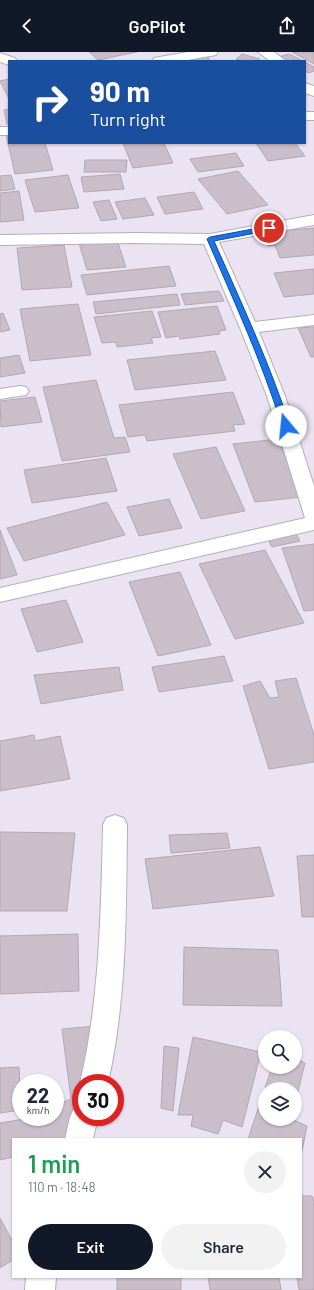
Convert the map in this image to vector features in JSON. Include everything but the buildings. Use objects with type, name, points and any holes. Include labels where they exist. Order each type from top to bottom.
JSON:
[{"type":"street","points":[[164,60],[211,52]]},
{"type":"street","points":[[265,52],[277,60]]},
{"type":"street","points":[[0,240],[135,238],[210,239],[314,220]]},
{"type":"street","points":[[210,239],[249,328],[276,396],[314,517]]},
{"type":"street","points":[[249,328],[314,320]]},
{"type":"street","points":[[0,394],[20,391]]},
{"type":"street","points":[[0,595],[314,523]]},
{"type":"street","points":[[96,1074],[101,1057],[111,964],[115,825]]},
{"type":"street","points":[[78,1138],[82,1126]]},
{"type":"street","points":[[40,1290],[41,1278]]},
{"type":"route","points":[[269,228],[210,239],[249,328],[276,396],[286,426]]}]
